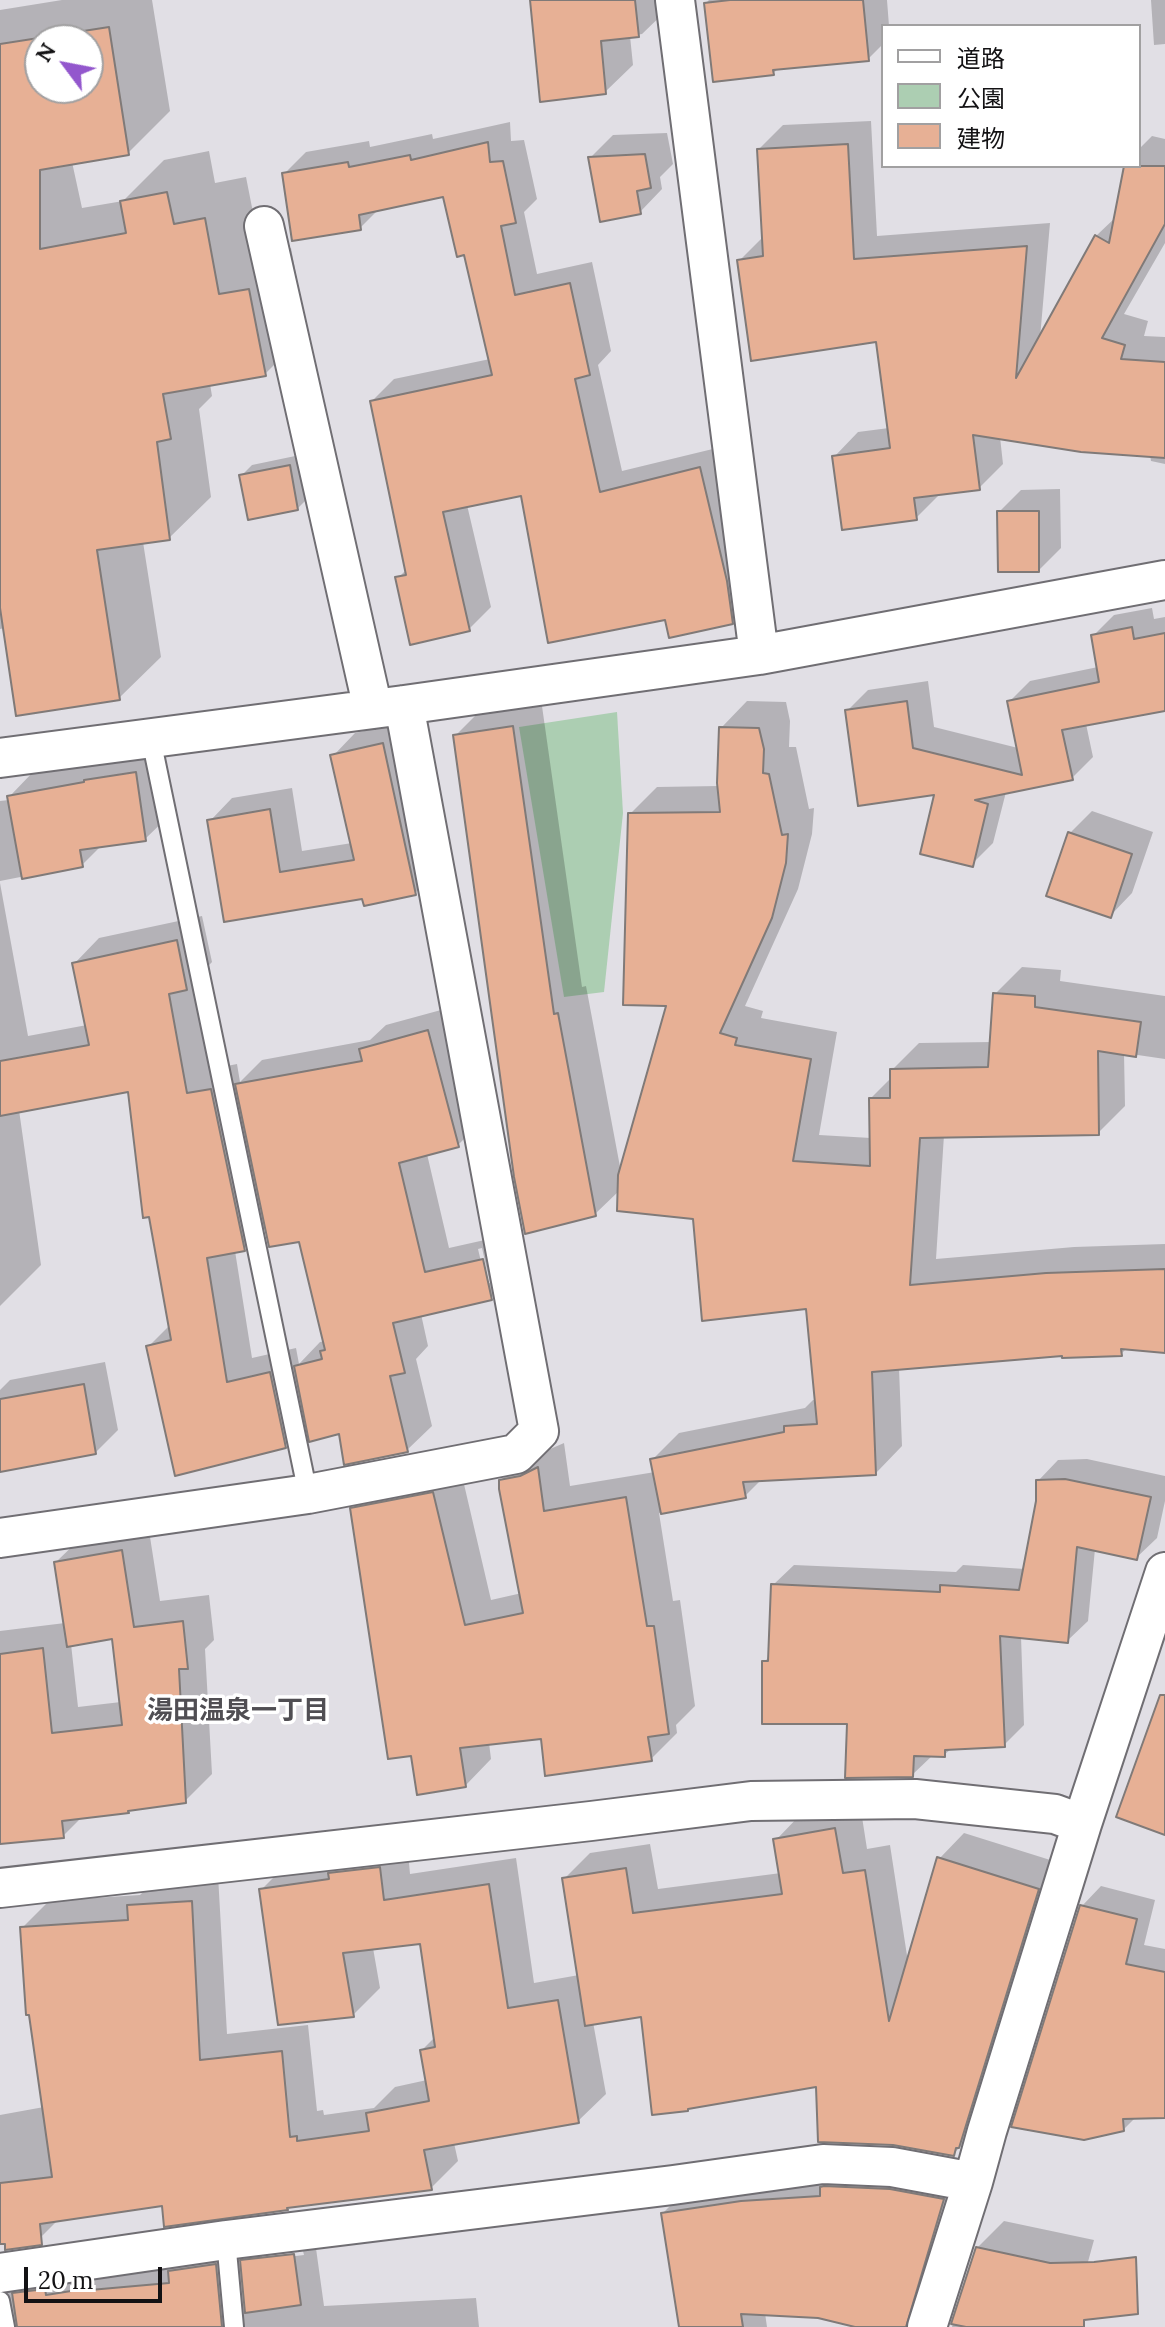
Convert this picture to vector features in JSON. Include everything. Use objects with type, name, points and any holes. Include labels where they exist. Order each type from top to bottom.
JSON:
[{"type":"street","points":[[675,0],[759,655]]},
{"type":"street","points":[[0,1538],[308,1494],[516,1454],[539,1431],[388,707],[264,226]]},
{"type":"street","points":[[0,758],[759,655],[1165,580]]},
{"type":"street","points":[[927,2327],[1082,1824],[1165,1572]]},
{"type":"street","points":[[0,1888],[751,1801],[915,1799],[1055,1814],[1082,1824]]},
{"type":"street","points":[[0,2273],[226,2240],[823,2164],[892,2167],[973,2182]]},
{"type":"lane","points":[[151,739],[308,1494]]},
{"type":"lane","points":[[226,2240],[234,2327]]},
{"type":"lane","points":[[0,2301],[5,2327]]},
{"type":"green space","points":[[617,712],[623,813],[604,992],[564,997],[519,727]]},
{"type":"building","points":[[530,0],[635,0],[639,37],[601,41],[606,94],[540,102]]},
{"type":"building","points":[[730,0],[863,0],[869,61],[773,70],[774,75],[713,82],[704,3]]},
{"type":"building","points":[[109,27],[129,155],[40,170],[40,249],[126,233],[120,201],[167,192],[174,224],[205,218],[219,294],[249,289],[266,376],[163,394],[171,439],[157,442],[170,540],[97,550],[120,700],[16,716],[0,608],[0,44],[24,40],[24,104],[104,104],[104,28]]},
{"type":"building","points":[[488,142],[490,162],[503,161],[516,223],[501,226],[515,295],[570,283],[590,375],[575,379],[600,492],[700,467],[727,581],[733,624],[669,638],[665,620],[548,643],[521,496],[443,512],[470,631],[410,645],[395,577],[406,575],[370,401],[492,375],[464,255],[457,257],[443,197],[359,215],[361,230],[292,241],[282,173],[348,162],[349,167],[410,155],[411,160]]},
{"type":"building","points":[[848,144],[854,259],[1027,246],[1016,378],[1095,235],[1109,243],[1124,168],[1165,166],[1165,224],[1102,338],[1125,345],[1121,359],[1165,362],[1165,458],[1081,452],[973,435],[980,490],[914,498],[917,520],[842,530],[832,456],[890,448],[876,342],[751,361],[737,260],[763,256],[757,149]]},
{"type":"building","points":[[645,154],[651,188],[637,191],[641,214],[600,222],[588,157]]},
{"type":"building","points":[[290,465],[298,510],[248,520],[239,475]]},
{"type":"building","points":[[997,511],[1039,511],[1039,572],[998,572]]},
{"type":"building","points":[[1132,627],[1134,639],[1165,633],[1165,711],[1062,730],[1073,780],[975,800],[988,804],[973,867],[920,854],[934,795],[858,806],[845,710],[907,701],[913,748],[1022,775],[1007,701],[1099,682],[1091,635]]},
{"type":"building","points":[[513,726],[554,1014],[558,1013],[596,1216],[525,1234],[514,1177],[453,735]]},
{"type":"building","points":[[719,727],[759,728],[764,749],[763,773],[769,774],[782,835],[788,834],[786,863],[772,918],[720,1033],[737,1038],[735,1045],[811,1059],[793,1161],[870,1166],[869,1098],[890,1098],[890,1069],[988,1067],[993,993],[1035,996],[1035,1007],[1141,1022],[1136,1057],[1098,1051],[1099,1135],[920,1138],[910,1285],[1046,1273],[1165,1269],[1165,1353],[1121,1349],[1122,1356],[1062,1356],[872,1372],[876,1475],[743,1482],[746,1498],[661,1514],[650,1459],[784,1432],[784,1426],[817,1424],[806,1309],[702,1321],[693,1219],[617,1211],[618,1175],[666,1006],[623,1005],[628,813],[720,812],[717,783]]},
{"type":"building","points":[[383,743],[416,895],[364,906],[362,899],[224,922],[207,820],[270,809],[280,872],[354,860],[330,755]]},
{"type":"building","points":[[136,772],[146,841],[80,850],[83,867],[22,879],[7,796]]},
{"type":"building","points":[[1068,832],[1132,854],[1111,918],[1046,896]]},
{"type":"building","points":[[177,940],[187,990],[169,994],[187,1093],[211,1089],[245,1251],[207,1258],[227,1382],[270,1372],[286,1448],[175,1476],[146,1346],[171,1340],[149,1217],[143,1218],[128,1092],[0,1116],[0,1061],[89,1045],[72,963]]},
{"type":"building","points":[[428,1030],[459,1147],[399,1163],[425,1272],[483,1259],[492,1300],[393,1323],[405,1373],[390,1376],[408,1452],[344,1465],[339,1434],[309,1442],[294,1366],[322,1359],[320,1351],[325,1350],[299,1242],[269,1247],[235,1084],[362,1061],[359,1049]]},
{"type":"building","points":[[84,1384],[96,1454],[0,1472],[0,1399]]},
{"type":"building","points":[[538,1467],[544,1511],[626,1497],[647,1626],[654,1626],[669,1734],[648,1737],[652,1761],[545,1776],[541,1739],[460,1748],[466,1787],[417,1795],[411,1756],[388,1759],[350,1508],[433,1492],[465,1625],[523,1613],[499,1480],[520,1476]]},
{"type":"building","points":[[1065,1479],[1151,1497],[1137,1560],[1077,1547],[1068,1643],[1000,1636],[1005,1747],[945,1750],[945,1757],[914,1756],[913,1777],[845,1778],[847,1724],[762,1724],[762,1661],[768,1661],[771,1584],[940,1592],[940,1585],[1019,1590],[1036,1501],[1036,1480]]},
{"type":"building","points":[[122,1550],[134,1627],[183,1621],[188,1669],[179,1669],[186,1803],[62,1821],[64,1838],[0,1844],[0,1654],[43,1648],[52,1733],[122,1725],[112,1639],[67,1647],[54,1562]]},
{"type":"building","points":[[1160,1695],[1165,1695],[1165,1835],[1116,1817]]},
{"type":"building","points":[[835,1828],[843,1873],[865,1870],[889,2021],[937,1857],[1039,1889],[954,2156],[893,2145],[818,2142],[816,2087],[652,2115],[641,2017],[585,2026],[562,1878],[626,1868],[633,1913],[782,1894],[773,1839]]},
{"type":"building","points":[[380,1867],[384,1900],[489,1884],[508,2008],[558,2000],[579,2123],[424,2150],[432,2190],[164,2227],[162,2206],[40,2224],[42,2245],[5,2250],[5,2244],[0,2244],[0,2183],[52,2177],[29,2015],[26,2015],[20,1927],[128,1920],[127,1905],[192,1901],[200,2060],[282,2051],[290,2137],[297,2136],[297,2141],[369,2131],[366,2113],[429,2101],[420,2050],[435,2047],[420,1944],[343,1953],[354,2017],[278,2025],[259,1889],[329,1879],[328,1873]]},
{"type":"building","points":[[1080,1905],[1137,1919],[1126,1964],[1165,1972],[1165,2118],[1123,2119],[1124,2131],[1084,2140],[1011,2127]]},
{"type":"building","points":[[820,2187],[890,2189],[944,2199],[906,2327],[855,2327],[818,2318],[741,2314],[743,2327],[679,2327],[661,2213],[741,2201],[820,2196]]},
{"type":"building","points":[[976,2247],[1050,2263],[1136,2257],[1138,2314],[1084,2320],[1084,2327],[966,2327],[951,2324]]},
{"type":"building","points":[[294,2254],[301,2305],[245,2313],[240,2260]]},
{"type":"building","points":[[216,2264],[222,2327],[17,2327],[12,2293],[45,2289],[46,2295],[90,2288],[169,2283],[168,2271]]},
{"type":"district","name":"湯田温泉一丁目","points":[[238,1712]]}]
